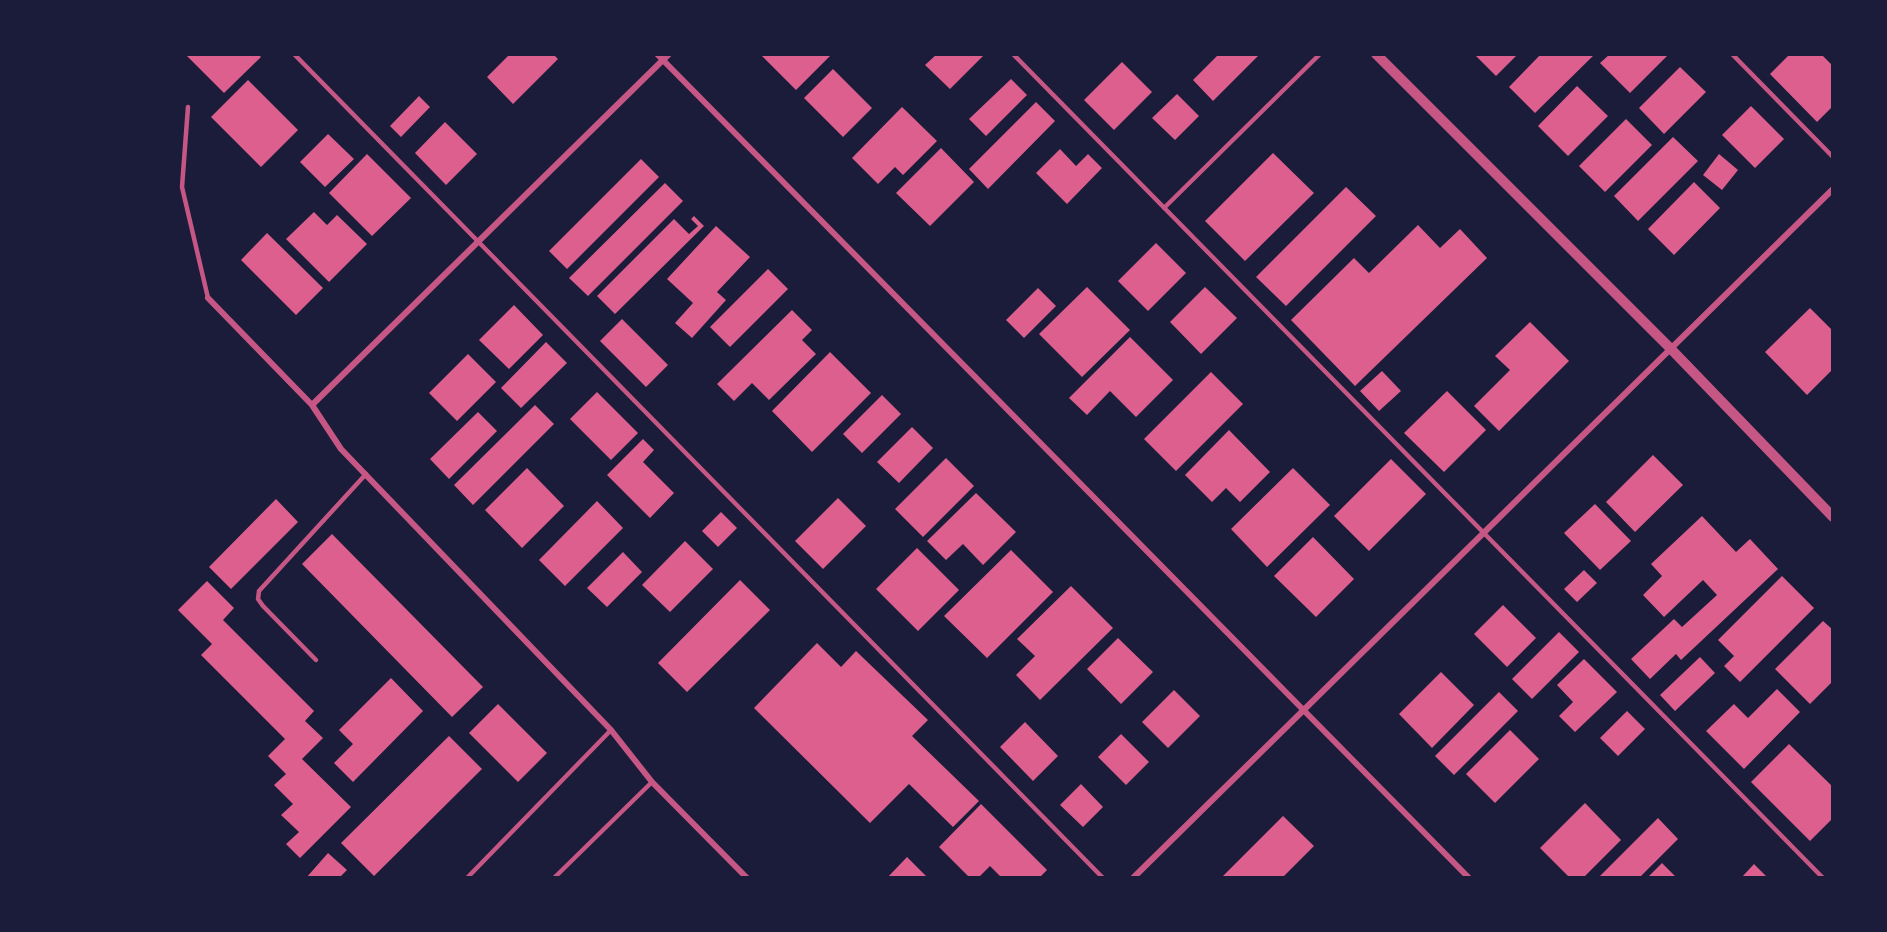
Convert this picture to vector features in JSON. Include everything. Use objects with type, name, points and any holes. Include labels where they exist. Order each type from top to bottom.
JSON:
[{"type":"street","points":[[657,54],[1469,878]]},
{"type":"street","points":[[312,405],[669,54]]},
{"type":"street","points":[[1376,54],[1671,349],[1833,517]]},
{"type":"street","points":[[1133,878],[1833,189]]},
{"type":"street","points":[[208,298],[312,405],[341,448],[611,730],[652,782],[747,878]]},
{"type":"lane","points":[[294,54],[1103,878]]},
{"type":"lane","points":[[1013,54],[1823,878]]},
{"type":"lane","points":[[1164,208],[1320,54]]},
{"type":"lane","points":[[1732,54],[1833,157]]},
{"type":"lane","points":[[188,107],[182,187],[208,298]]},
{"type":"lane","points":[[316,660],[263,606],[258,599],[259,591],[366,474]]},
{"type":"lane","points":[[467,878],[611,730]]},
{"type":"lane","points":[[554,878],[652,782]]},
{"type":"building","points":[[185,54],[258,54],[261,57],[224,93]]},
{"type":"building","points":[[510,54],[553,54],[558,59],[513,104],[487,77]]},
{"type":"building","points":[[760,54],[832,54],[796,90]]},
{"type":"building","points":[[937,54],[985,54],[950,89],[925,65]]},
{"type":"building","points":[[1219,54],[1259,55],[1213,101],[1193,80]]},
{"type":"building","points":[[1474,54],[1518,54],[1496,76]]},
{"type":"building","points":[[1541,54],[1595,54],[1535,113],[1509,87]]},
{"type":"building","points":[[1610,54],[1669,54],[1630,93],[1600,63]]},
{"type":"building","points":[[1790,54],[1821,54],[1833,66],[1833,106],[1817,122],[1770,74]]},
{"type":"building","points":[[1122,62],[1152,92],[1114,130],[1084,100]]},
{"type":"building","points":[[1680,67],[1706,92],[1664,134],[1639,108]]},
{"type":"building","points":[[833,69],[872,108],[843,137],[804,98]]},
{"type":"building","points":[[1011,79],[1027,95],[986,136],[969,119]]},
{"type":"building","points":[[248,80],[298,130],[261,167],[211,117]]},
{"type":"building","points":[[1577,86],[1608,116],[1568,156],[1538,126]]},
{"type":"building","points":[[1177,94],[1199,116],[1175,140],[1152,118]]},
{"type":"building","points":[[419,96],[430,107],[401,137],[390,126]]},
{"type":"building","points":[[1036,102],[1055,121],[988,189],[969,169]]},
{"type":"building","points":[[1751,106],[1784,139],[1755,168],[1722,135]]},
{"type":"building","points":[[902,107],[937,141],[903,175],[895,167],[878,184],[852,158]]},
{"type":"building","points":[[1626,119],[1652,145],[1605,192],[1579,166]]},
{"type":"building","points":[[445,122],[477,154],[446,185],[415,153]]},
{"type":"building","points":[[328,134],[354,159],[325,187],[300,162]]},
{"type":"building","points":[[1673,137],[1698,161],[1638,221],[1614,196]]},
{"type":"building","points":[[941,148],[974,182],[930,226],[896,193]]},
{"type":"building","points":[[1060,149],[1076,166],[1088,154],[1102,168],[1067,204],[1036,173]]},
{"type":"building","points":[[1273,153],[1314,193],[1245,261],[1205,221]]},
{"type":"building","points":[[367,154],[411,198],[372,236],[329,193]]},
{"type":"building","points":[[1719,154],[1738,170],[1722,190],[1703,175]]},
{"type":"building","points":[[641,159],[659,177],[567,269],[549,251]]},
{"type":"building","points":[[1694,182],[1720,208],[1674,255],[1648,229]]},
{"type":"building","points":[[665,183],[683,201],[588,296],[569,278]]},
{"type":"building","points":[[1346,187],[1376,216],[1286,306],[1256,277]]},
{"type":"building","points":[[314,212],[327,225],[337,215],[367,244],[329,282],[286,239]]},
{"type":"building","points":[[694,216],[704,226],[615,314],[597,296],[674,219],[689,234],[698,226],[691,219]]},
{"type":"building","points":[[1418,225],[1440,248],[1460,229],[1487,258],[1355,386],[1291,320],[1354,258],[1369,273]]},
{"type":"building","points":[[716,226],[750,257],[717,292],[726,300],[692,338],[675,323],[693,303],[667,279]]},
{"type":"building","points":[[267,233],[323,288],[296,315],[241,260]]},
{"type":"building","points":[[1156,243],[1186,273],[1148,311],[1118,281]]},
{"type":"building","points":[[768,269],[788,289],[730,347],[710,327]]},
{"type":"building","points":[[1087,287],[1130,330],[1082,377],[1039,334]]},
{"type":"building","points":[[1205,287],[1237,318],[1201,354],[1170,322]]},
{"type":"building","points":[[1038,288],[1056,306],[1024,338],[1006,320]]},
{"type":"building","points":[[514,305],[543,335],[509,369],[479,340]]},
{"type":"building","points":[[1810,308],[1833,331],[1833,369],[1807,395],[1765,352]]},
{"type":"building","points":[[792,310],[812,330],[802,340],[816,354],[769,400],[752,383],[734,401],[717,384]]},
{"type":"building","points":[[622,319],[668,365],[646,387],[600,341]]},
{"type":"building","points":[[1530,322],[1569,361],[1499,431],[1474,406],[1510,370],[1495,356]]},
{"type":"building","points":[[1130,337],[1173,380],[1136,417],[1110,391],[1087,415],[1069,398]]},
{"type":"building","points":[[546,342],[567,363],[521,408],[501,388]]},
{"type":"building","points":[[830,352],[871,393],[812,452],[772,411]]},
{"type":"building","points":[[468,354],[496,382],[457,421],[429,393]]},
{"type":"building","points":[[1382,371],[1401,391],[1379,411],[1360,391]]},
{"type":"building","points":[[1211,372],[1243,404],[1176,471],[1144,439]]},
{"type":"building","points":[[1447,391],[1486,430],[1444,472],[1404,433]]},
{"type":"building","points":[[597,392],[638,433],[611,460],[570,419]]},
{"type":"building","points":[[882,395],[901,414],[862,453],[843,434]]},
{"type":"building","points":[[535,405],[554,424],[473,505],[454,485]]},
{"type":"building","points":[[478,412],[497,431],[449,479],[430,459]]},
{"type":"building","points":[[912,427],[933,448],[899,483],[877,462]]},
{"type":"building","points":[[1229,430],[1270,472],[1240,502],[1226,488],[1212,502],[1185,475]]},
{"type":"building","points":[[643,439],[654,450],[643,462],[674,493],[650,518],[607,475]]},
{"type":"building","points":[[1653,455],[1683,485],[1635,532],[1606,502]]},
{"type":"building","points":[[946,458],[974,486],[923,537],[895,509]]},
{"type":"building","points":[[1391,459],[1426,494],[1369,551],[1334,516]]},
{"type":"building","points":[[527,468],[564,506],[522,548],[485,510]]},
{"type":"building","points":[[1293,468],[1330,505],[1267,567],[1231,529]]},
{"type":"building","points":[[976,493],[1016,532],[983,565],[963,544],[946,560],[927,541]]},
{"type":"building","points":[[838,498],[866,526],[823,569],[795,541]]},
{"type":"building","points":[[276,499],[298,522],[231,589],[209,567]]},
{"type":"building","points":[[597,501],[623,528],[565,586],[539,560]]},
{"type":"building","points":[[1595,504],[1631,541],[1600,570],[1564,533]]},
{"type":"building","points":[[721,512],[737,528],[718,547],[702,531]]},
{"type":"building","points":[[1702,516],[1736,552],[1750,539],[1778,569],[1681,660],[1676,654],[1650,679],[1631,659],[1674,619],[1682,627],[1717,595],[1703,580],[1664,617],[1643,595],[1662,576],[1651,564]]},
{"type":"building","points":[[332,534],[483,687],[452,717],[302,564]]},
{"type":"building","points":[[1313,537],[1354,579],[1316,617],[1274,576]]},
{"type":"building","points":[[685,541],[713,569],[670,612],[642,585]]},
{"type":"building","points":[[917,548],[959,590],[918,631],[876,589]]},
{"type":"building","points":[[1011,550],[1053,592],[987,658],[944,616]]},
{"type":"building","points":[[623,552],[642,572],[607,607],[587,588]]},
{"type":"building","points":[[1584,570],[1597,583],[1577,602],[1564,589]]},
{"type":"building","points":[[1782,576],[1814,608],[1740,682],[1724,666],[1734,656],[1718,640]]},
{"type":"building","points":[[740,580],[770,610],[687,692],[658,663]]},
{"type":"building","points":[[207,581],[234,608],[223,620],[314,711],[305,721],[323,738],[302,759],[351,807],[300,858],[286,844],[299,832],[281,815],[293,804],[274,785],[286,774],[268,756],[285,739],[201,655],[212,644],[178,610]]},
{"type":"building","points":[[1071,586],[1113,628],[1040,700],[1016,675],[1035,656],[1017,639]]},
{"type":"building","points":[[1503,605],[1536,638],[1507,667],[1474,634]]},
{"type":"building","points":[[1823,621],[1833,630],[1833,681],[1810,704],[1775,669]]},
{"type":"building","points":[[1559,632],[1579,652],[1532,699],[1512,679]]},
{"type":"building","points":[[1118,638],[1153,672],[1121,704],[1087,669]]},
{"type":"building","points":[[817,643],[841,667],[856,651],[928,720],[912,736],[979,801],[953,827],[909,784],[870,823],[754,708]]},
{"type":"building","points":[[1700,657],[1715,673],[1675,711],[1660,695]]},
{"type":"building","points":[[1584,659],[1617,692],[1575,732],[1559,716],[1573,702],[1557,685]]},
{"type":"building","points":[[1441,672],[1474,705],[1432,748],[1399,714]]},
{"type":"building","points":[[391,678],[423,711],[353,782],[334,763],[353,744],[339,730]]},
{"type":"building","points":[[1777,689],[1800,712],[1744,769],[1706,731],[1734,704],[1748,718]]},
{"type":"building","points":[[1174,690],[1200,716],[1168,748],[1142,722]]},
{"type":"building","points":[[1499,692],[1518,711],[1454,775],[1435,756]]},
{"type":"building","points":[[498,704],[547,753],[518,782],[469,733]]},
{"type":"building","points":[[1627,711],[1645,729],[1618,756],[1600,738]]},
{"type":"building","points":[[1025,722],[1058,756],[1033,781],[1000,747]]},
{"type":"building","points":[[1510,730],[1539,759],[1495,803],[1466,774]]},
{"type":"building","points":[[1121,734],[1149,762],[1126,785],[1098,757]]},
{"type":"building","points":[[449,736],[482,769],[374,876],[341,843]]},
{"type":"building","points":[[1789,744],[1833,787],[1833,818],[1810,841],[1751,782]]},
{"type":"building","points":[[1081,784],[1103,807],[1083,827],[1060,805]]},
{"type":"building","points":[[1585,803],[1621,840],[1583,878],[1570,878],[1540,848]]},
{"type":"building","points":[[981,804],[1047,870],[1039,878],[1002,878],[990,866],[978,878],[970,878],[939,847]]},
{"type":"building","points":[[1283,816],[1314,846],[1282,878],[1221,878]]},
{"type":"building","points":[[1658,818],[1678,839],[1639,878],[1598,878]]},
{"type":"building","points":[[328,853],[347,870],[339,878],[306,878]]},
{"type":"building","points":[[907,857],[928,878],[887,878]]},
{"type":"building","points":[[1662,863],[1677,878],[1647,878]]},
{"type":"building","points":[[1754,864],[1768,878],[1741,878]]}]
